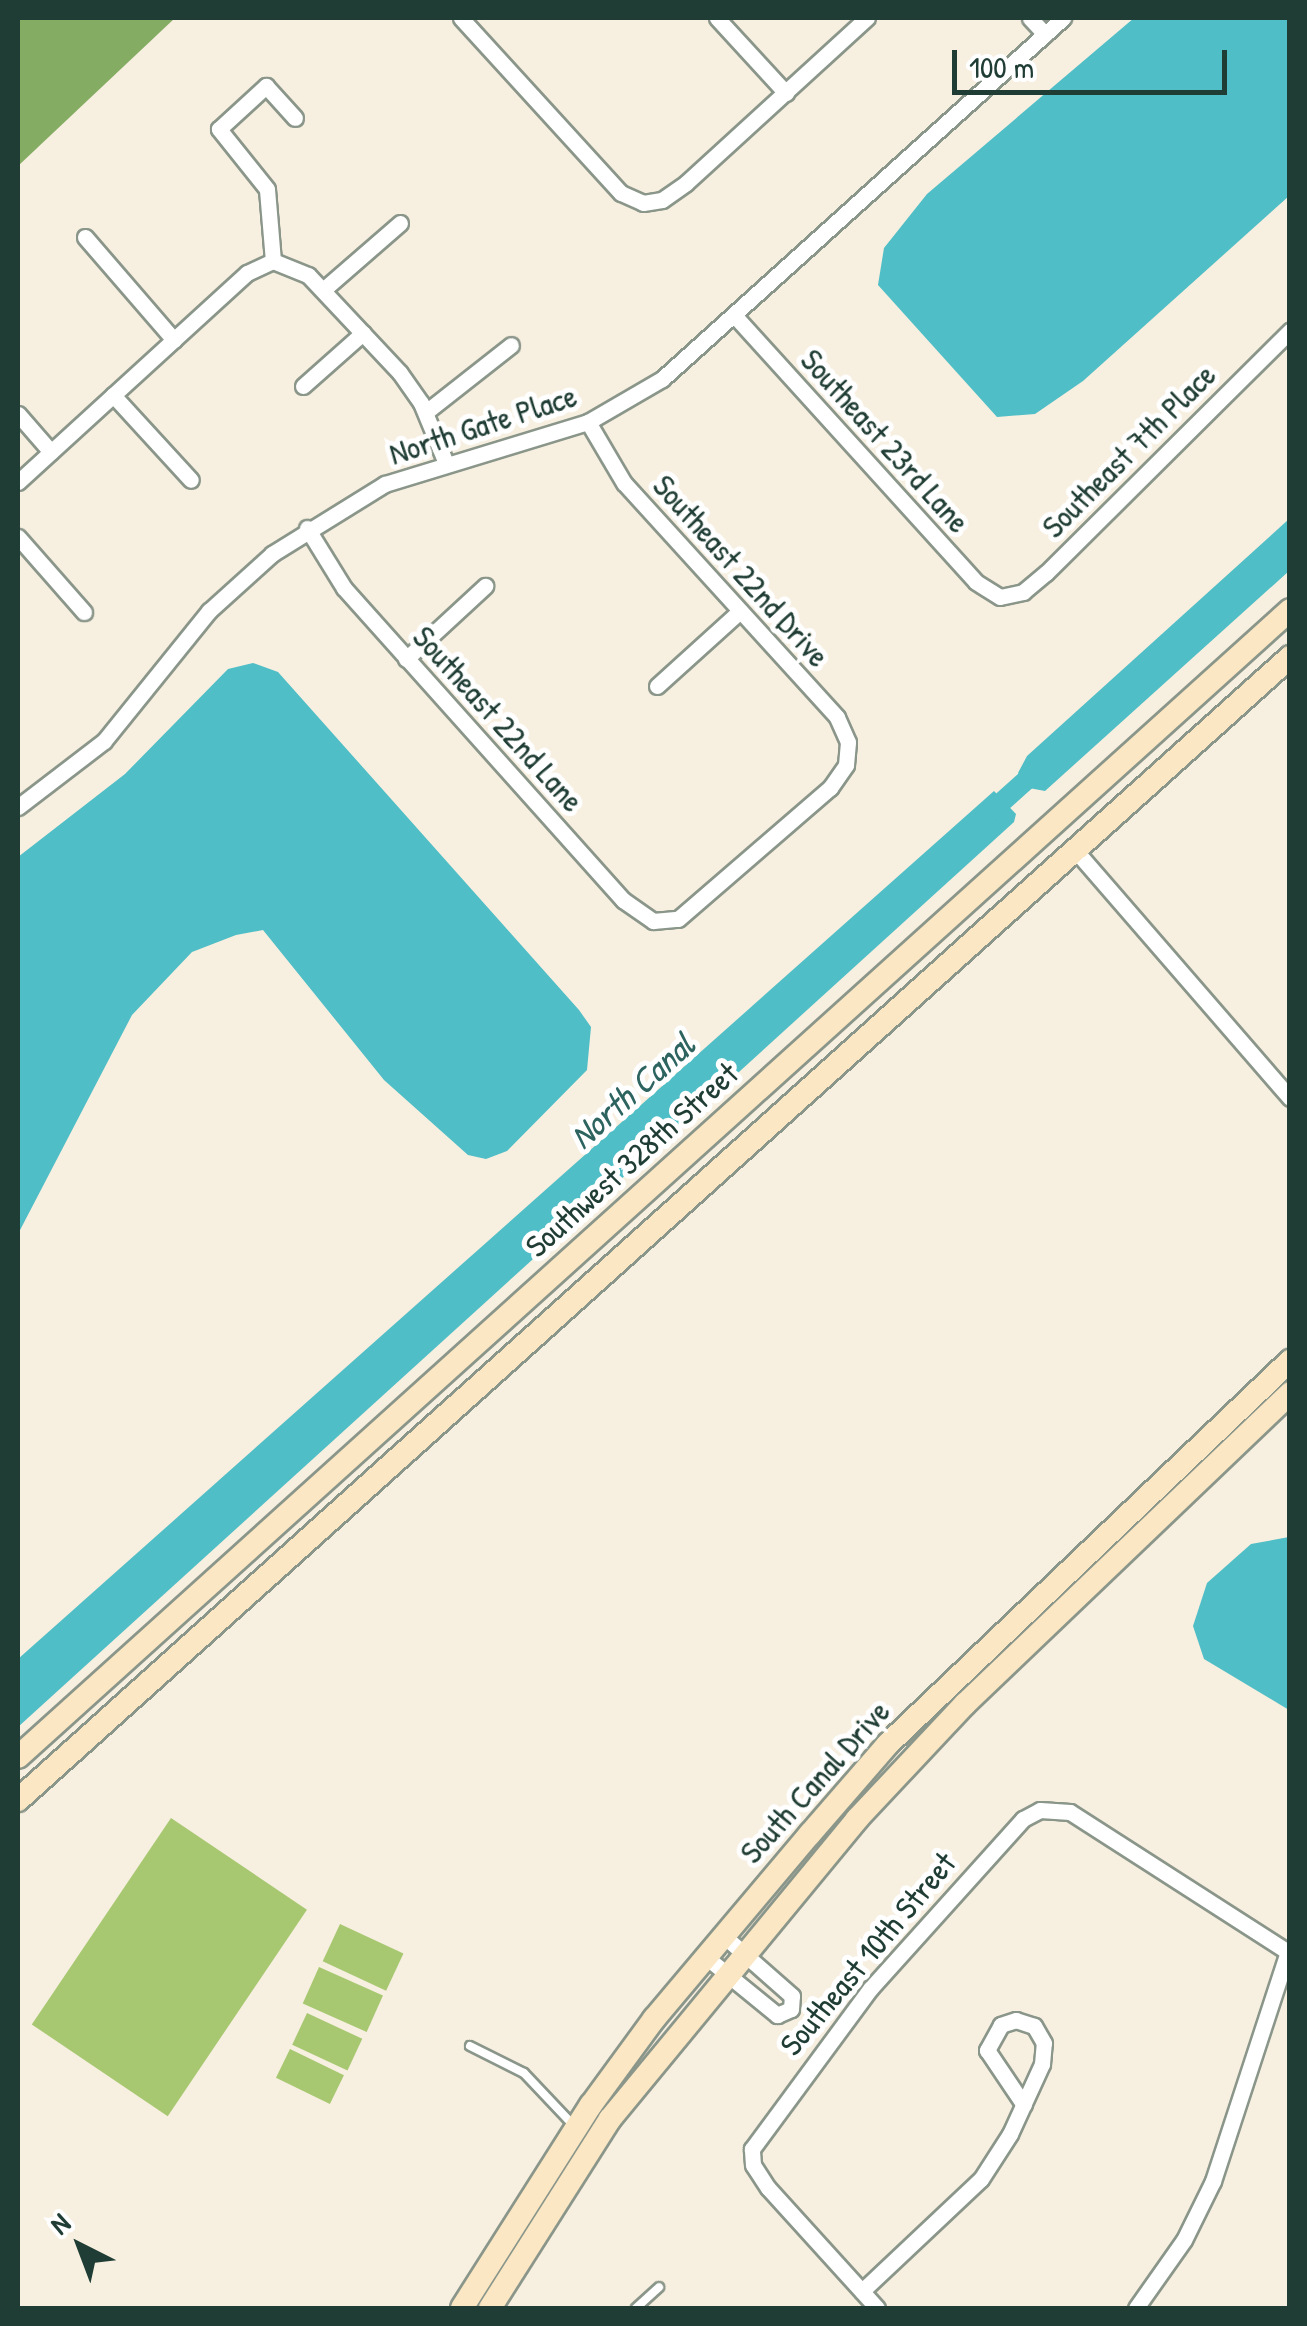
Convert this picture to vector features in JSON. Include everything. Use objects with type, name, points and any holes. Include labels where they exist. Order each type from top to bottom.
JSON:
[{"type":"street","points":[[461,18],[621,193],[643,204],[677,190],[867,18]]},
{"type":"street","points":[[717,18],[786,93]]},
{"type":"street","points":[[1030,18],[1045,34]]},
{"type":"street","name":"North Gate Place","points":[[18,807],[85,759],[209,611],[307,528],[444,461],[588,422],[662,379],[1063,18]]},
{"type":"street","points":[[273,260],[267,188],[219,129],[266,86],[295,118]]},
{"type":"street","points":[[324,290],[400,222]]},
{"type":"street","points":[[85,237],[174,340]]},
{"type":"street","points":[[18,482],[247,274],[273,260],[300,269],[362,332],[426,412],[444,461]]},
{"type":"street","name":"Southeast 23rd Lane","points":[[734,315],[976,582],[1000,597]]},
{"type":"street","name":"Southeast 7th Place","points":[[1000,597],[1024,592],[1046,573],[1290,331]]},
{"type":"street","points":[[303,386],[362,332]]},
{"type":"street","points":[[426,412],[511,345]]},
{"type":"street","points":[[112,395],[191,480]]},
{"type":"street","points":[[18,414],[51,452]]},
{"type":"street","name":"Southeast 22nd Drive","points":[[588,422],[624,483],[836,717],[849,756],[824,794],[702,905],[668,922]]},
{"type":"street","name":"Southeast 22nd Lane","points":[[307,528],[344,588],[623,900],[647,918],[668,922]]},
{"type":"street","points":[[18,537],[84,612]]},
{"type":"street","points":[[406,659],[485,586]]},
{"type":"street","name":"Southwest 328th Street","points":[[18,1758],[1290,610]]},
{"type":"street","points":[[656,686],[740,611]]},
{"type":"street","name":"Southwest 328th Street","points":[[18,1800],[1290,656]]},
{"type":"street","points":[[1076,850],[1290,1098]]},
{"type":"street","name":"South Canal Drive","points":[[462,2308],[575,2127],[706,1957],[887,1745],[1290,1361]]},
{"type":"street","name":"South Canal Drive","points":[[490,2308],[610,2119],[745,1953],[966,1704],[1290,1394]]},
{"type":"street","name":"Southeast 10th Street","points":[[862,2292],[768,2188],[753,2165],[752,2148],[798,2079],[904,1949],[1023,1819],[1040,1810],[1070,1812],[1147,1856],[1289,1953]]},
{"type":"street","points":[[706,1957],[777,2014],[791,2009],[792,1996],[724,1936]]},
{"type":"street","points":[[1136,2308],[1184,2240],[1214,2181],[1289,1953]]},
{"type":"street","points":[[878,2308],[862,2292],[981,2178],[1024,2105],[1042,2064],[1044,2043],[1034,2026],[1016,2020],[1001,2025],[988,2050],[1024,2105]]},
{"type":"lane","points":[[470,2046],[524,2072],[575,2127]]},
{"type":"lane","points":[[636,2308],[659,2286]]},
{"type":"green space","points":[[18,18],[175,18],[18,166]]},
{"type":"green space","points":[[171,1818],[307,1910],[168,2116],[32,2024]]},
{"type":"green space","points":[[340,1924],[403,1954],[386,1991],[323,1961]]},
{"type":"green space","points":[[319,1967],[383,1995],[367,2032],[303,2004]]},
{"type":"green space","points":[[307,2013],[362,2039],[347,2071],[292,2045]]},
{"type":"green space","points":[[290,2049],[344,2075],[330,2104],[276,2078]]},
{"type":"water","points":[[1134,18],[1289,18],[1289,196],[1083,381],[1035,414],[997,417],[878,285],[884,248],[927,194]]},
{"type":"water","points":[[1289,519],[1289,571],[1045,791],[1029,788],[1018,773],[1027,756]]},
{"type":"water","points":[[253,663],[278,672],[579,1010],[591,1027],[587,1070],[507,1151],[486,1159],[468,1155],[384,1080],[263,930],[236,935],[192,952],[132,1015],[18,1234],[18,857],[125,774],[228,669]]},
{"type":"water","name":"North Canal","points":[[994,791],[1016,814],[1014,822],[18,1727],[18,1659]]},
{"type":"water","points":[[1290,1537],[1289,1710],[1204,1659],[1193,1626],[1207,1583],[1251,1544]]},
{"type":"waterway","name":"North Canal","points":[[985,817],[1042,766]]}]
